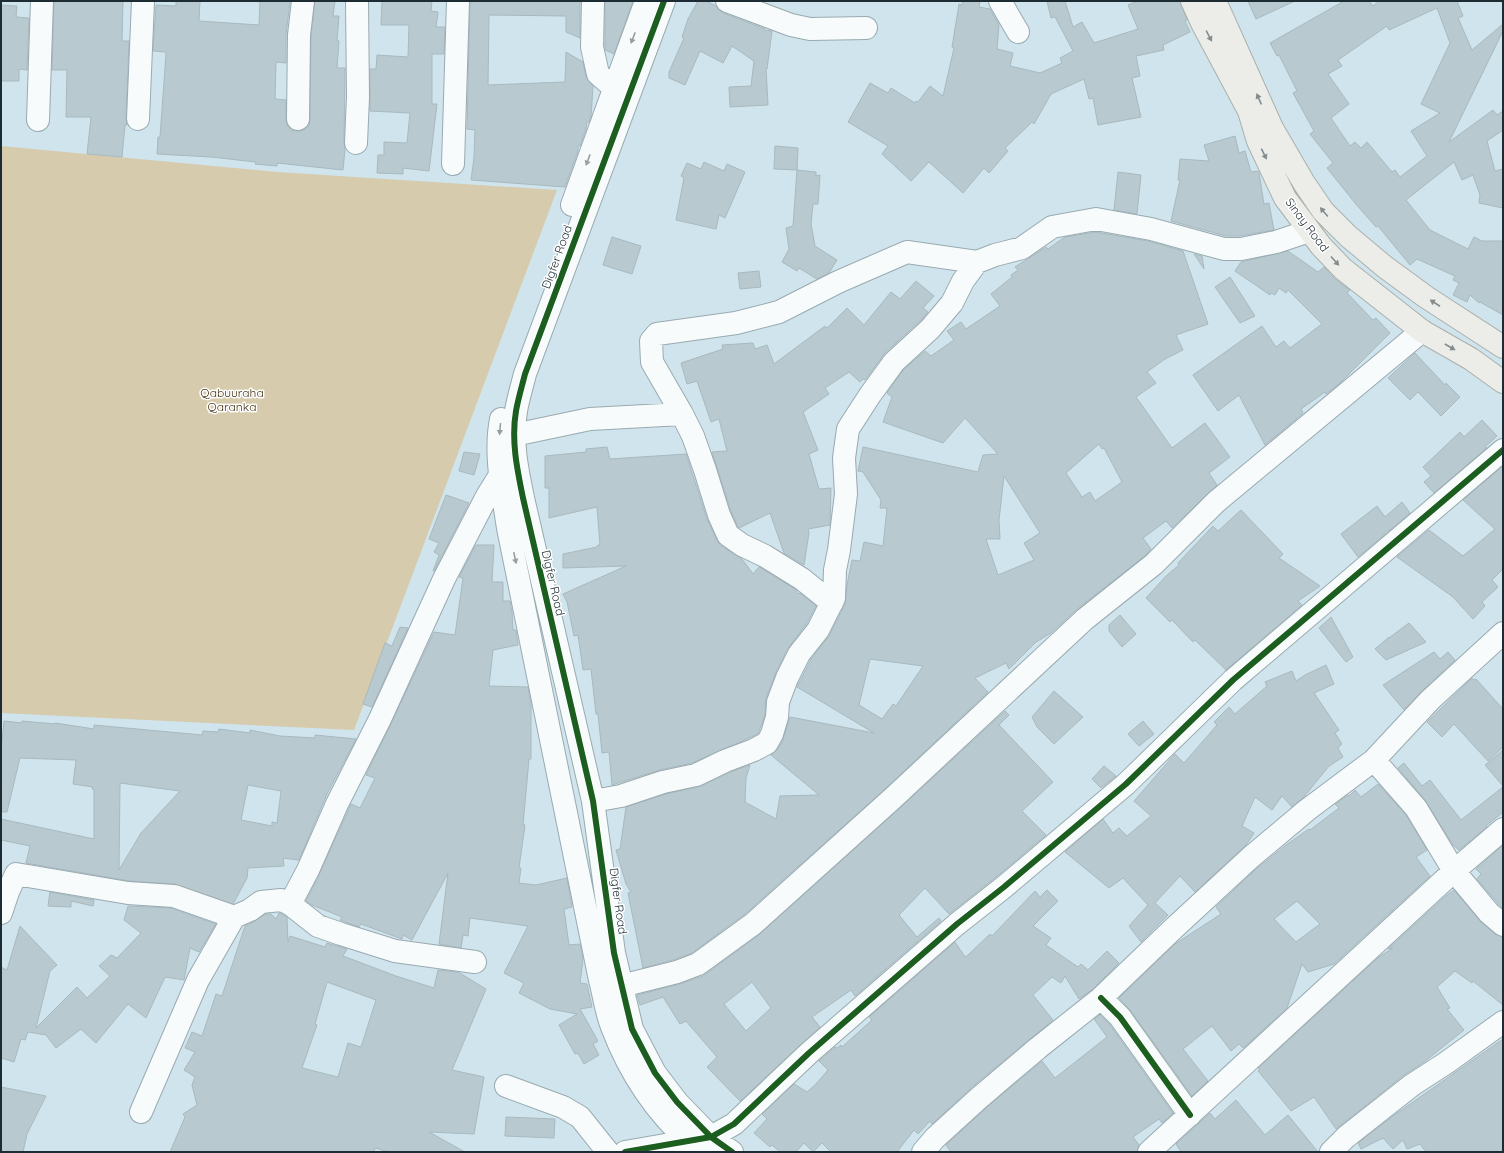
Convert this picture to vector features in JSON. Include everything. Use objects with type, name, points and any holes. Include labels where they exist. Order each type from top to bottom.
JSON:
[{"type":"main road","name":"Sinay Road","points":[[1192,1],[1202,23],[1249,111],[1258,141],[1286,198],[1309,231],[1343,269],[1422,331],[1471,359],[1503,382]]},
{"type":"main road","name":"Sinay Road","points":[[1215,1],[1272,128],[1304,183],[1323,211],[1348,236],[1385,267],[1426,297],[1503,347]]},
{"type":"street","points":[[38,120],[42,1]]},
{"type":"street","points":[[138,119],[143,1]]},
{"type":"street","points":[[298,119],[299,35],[303,1]]},
{"type":"street","points":[[356,143],[358,97],[357,1]]},
{"type":"street","points":[[453,164],[458,1]]},
{"type":"street","points":[[593,1],[592,47],[598,74],[614,88]]},
{"type":"street","name":"Digfer Road","points":[[646,1],[507,389],[500,428],[500,475],[508,528],[598,972],[611,1026],[633,1072],[653,1104],[700,1144],[732,1152]]},
{"type":"street","name":"Digfer Road","points":[[664,1],[525,374],[516,411],[514,436],[517,468],[523,498],[592,801],[614,953],[632,1029],[655,1073],[677,1102],[700,1144]]},
{"type":"street","points":[[727,1],[791,25],[810,29],[866,28]]},
{"type":"street","points":[[1000,1],[1018,32]]},
{"type":"street","points":[[832,603],[802,579],[765,556],[742,545],[728,535],[719,515],[693,436],[652,362],[651,341],[657,334],[736,323],[779,312],[838,282],[907,252],[977,262],[995,255],[1022,248],[1052,227],[1096,219],[1151,229],[1224,249],[1240,249],[1276,242],[1309,231]]},
{"type":"street","points":[[592,801],[621,796],[663,782],[696,775],[767,743],[772,734],[777,717],[778,702],[787,678],[799,654],[818,630],[834,598],[835,570],[846,494],[844,458],[848,430],[870,395],[894,362],[930,329],[952,303],[963,281],[977,262]]},
{"type":"street","points":[[621,986],[677,972],[698,964],[753,924],[893,798],[1085,619],[1154,564],[1216,502],[1422,331]]},
{"type":"street","points":[[514,436],[590,419],[682,414]]},
{"type":"street","points":[[625,1152],[700,1144],[734,1124],[809,1053],[957,924],[1004,887],[1126,784],[1232,680],[1503,450]]},
{"type":"street","points":[[290,904],[308,870],[337,804],[380,719],[444,579],[487,496],[500,475]]},
{"type":"street","points":[[923,1152],[935,1138],[979,1098],[1038,1048],[1101,998],[1251,857],[1307,810],[1374,760],[1430,700],[1503,633]]},
{"type":"street","points":[[1374,760],[1416,808],[1454,871],[1489,913],[1503,925]]},
{"type":"street","points":[[1149,1152],[1454,871],[1503,829]]},
{"type":"street","points":[[1,913],[16,874],[128,892],[174,896],[234,917]]},
{"type":"street","points":[[141,1112],[198,980],[234,917],[250,910],[261,902],[280,900],[290,904],[318,926],[395,951],[475,962]]},
{"type":"street","points":[[1101,998],[1120,1017],[1190,1115]]},
{"type":"street","points":[[1331,1152],[1346,1137],[1412,1085],[1446,1063],[1503,1022]]},
{"type":"street","points":[[506,1086],[563,1107],[580,1117],[608,1152]]},
{"type":"green space","name":"Qabuuraha Qaranka","points":[[1,146],[277,172],[557,190],[354,730],[1,713]]},
{"type":"building","points":[[54,1],[123,1],[122,41],[129,41],[127,125],[125,125],[122,157],[87,154],[91,117],[66,117],[67,70],[52,70]]},
{"type":"building","points":[[176,1],[200,1],[199,21],[259,25],[260,1],[290,1],[286,35],[286,63],[276,62],[275,99],[286,100],[287,125],[291,130],[298,131],[304,130],[309,126],[310,119],[311,36],[315,1],[335,1],[333,16],[339,16],[337,68],[345,68],[345,149],[343,170],[277,163],[277,166],[211,157],[157,154],[158,137],[160,137],[166,52],[153,51],[156,5],[176,6]]},
{"type":"building","points":[[382,1],[432,1],[431,11],[438,12],[436,27],[445,27],[444,54],[432,54],[432,104],[437,104],[429,171],[403,168],[403,174],[377,173],[378,155],[384,155],[384,142],[407,143],[410,113],[370,111],[370,69],[376,69],[377,55],[408,57],[409,25],[381,25]]},
{"type":"building","points":[[470,1],[580,1],[580,38],[566,32],[566,16],[489,15],[488,85],[565,82],[566,52],[583,62],[586,77],[593,86],[591,117],[589,122],[587,122],[580,146],[578,146],[578,151],[565,187],[471,180],[474,158],[475,130],[467,129]]},
{"type":"building","points":[[605,1],[633,1],[614,54],[605,50]]},
{"type":"building","points":[[698,1],[706,1],[716,6],[723,13],[765,29],[764,30],[772,31],[767,69],[766,68],[768,105],[730,107],[729,87],[751,86],[754,61],[732,46],[723,63],[700,51],[685,85],[669,78],[669,72],[684,38],[682,37],[688,19]]},
{"type":"building","points":[[963,1],[980,1],[979,7],[990,9],[999,25],[997,49],[1013,53],[1010,66],[1040,73],[1062,63],[1060,58],[1073,51],[1055,17],[1051,18],[1047,1],[1065,1],[1073,27],[1082,22],[1094,43],[1138,29],[1128,5],[1138,1],[1180,1],[1187,20],[1185,21],[1190,32],[1163,45],[1164,50],[1136,56],[1140,76],[1132,78],[1141,117],[1098,125],[1093,98],[1089,99],[1084,79],[1051,94],[1034,124],[1032,122],[1005,148],[1008,151],[989,173],[984,168],[963,193],[929,162],[911,181],[882,154],[888,146],[848,122],[870,83],[888,93],[891,88],[915,103],[916,101],[918,102],[930,86],[943,96],[954,48],[952,47],[959,4],[962,5]]},
{"type":"building","points":[[1248,1],[1295,1],[1256,19]]},
{"type":"building","points":[[1344,1],[1369,1],[1373,6],[1379,1],[1457,1],[1463,16],[1458,18],[1472,50],[1503,24],[1503,31],[1449,142],[1493,110],[1497,115],[1503,111],[1503,130],[1487,141],[1495,171],[1503,169],[1503,208],[1479,203],[1480,195],[1473,175],[1462,180],[1454,162],[1406,200],[1430,230],[1468,249],[1474,237],[1482,241],[1503,241],[1503,315],[1480,302],[1479,303],[1470,295],[1467,302],[1453,295],[1459,283],[1453,280],[1455,276],[1417,259],[1410,265],[1378,226],[1376,227],[1355,203],[1327,168],[1333,163],[1310,134],[1314,131],[1293,93],[1297,91],[1279,55],[1277,56],[1270,43]],"holes":[[[1437,8],[1450,43],[1421,104],[1440,113],[1411,131],[1427,156],[1400,177],[1395,170],[1392,172],[1367,142],[1361,148],[1355,142],[1350,146],[1331,118],[1349,104],[1328,74],[1342,66],[1338,60],[1387,26],[1389,30]]]},
{"type":"building","points":[[1,5],[17,6],[16,17],[29,18],[27,70],[19,69],[19,81],[1,81]]},
{"type":"building","points":[[1235,136],[1239,153],[1245,151],[1251,172],[1258,171],[1259,173],[1264,204],[1269,203],[1274,230],[1240,236],[1226,236],[1171,221],[1180,180],[1178,180],[1180,159],[1209,161],[1204,145]]},
{"type":"building","points":[[775,146],[798,148],[797,170],[774,169]]},
{"type":"building","points":[[704,162],[724,171],[727,164],[745,172],[725,218],[719,215],[716,229],[676,220],[684,178],[681,176],[687,163],[701,169]]},
{"type":"building","points":[[797,170],[816,172],[816,176],[820,175],[818,204],[813,204],[811,224],[815,246],[837,260],[829,273],[817,279],[799,268],[797,271],[782,262],[789,249],[786,228],[793,226]]},
{"type":"building","points":[[1118,172],[1141,175],[1137,214],[1114,210]]},
{"type":"building","points":[[1096,232],[1148,241],[1183,251],[1208,324],[1176,335],[1183,350],[1165,359],[1147,372],[1156,383],[1136,397],[1172,448],[1205,423],[1230,457],[1209,473],[1217,485],[1172,528],[1166,521],[1143,538],[1151,549],[1146,555],[1077,609],[1051,633],[1036,642],[1009,669],[1006,663],[975,678],[988,692],[885,789],[745,914],[692,953],[643,968],[628,893],[631,892],[626,884],[616,850],[620,849],[626,807],[666,794],[701,786],[730,772],[750,765],[746,778],[745,802],[776,819],[780,796],[819,795],[771,755],[778,749],[783,740],[790,717],[874,733],[797,687],[810,661],[829,636],[845,604],[852,560],[860,561],[864,542],[883,546],[887,508],[880,508],[881,500],[863,472],[858,471],[863,447],[978,472],[983,455],[998,454],[965,418],[943,443],[883,422],[892,397],[887,393],[903,370],[925,351],[931,356],[954,340],[947,331],[961,322],[966,329],[1000,306],[991,294],[1012,277],[1011,275],[1018,270],[1015,267],[1046,247],[1048,249],[1065,237]],"holes":[[[1099,444],[1102,449],[1104,448],[1122,482],[1095,501],[1090,492],[1082,497],[1066,473]],[[1004,476],[1040,533],[1024,543],[1034,560],[998,575],[986,539],[1000,539],[999,520]],[[870,659],[923,666],[896,706],[893,704],[882,719],[859,705]]]},
{"type":"building","points":[[612,237],[641,246],[632,274],[603,265]]},
{"type":"building","points":[[1288,251],[1318,272],[1324,267],[1335,279],[1350,290],[1347,293],[1373,320],[1376,318],[1390,333],[1340,383],[1326,394],[1325,392],[1301,409],[1303,413],[1265,445],[1239,395],[1218,411],[1193,375],[1262,326],[1276,347],[1284,341],[1290,348],[1322,324],[1288,290],[1286,293],[1279,288],[1275,295],[1271,293],[1270,295],[1235,271],[1241,262]]},
{"type":"building","points":[[1194,254],[1202,256],[1204,269]]},
{"type":"building","points":[[759,271],[761,287],[740,289],[738,273]]},
{"type":"building","points":[[1230,277],[1255,316],[1240,323],[1215,287]]},
{"type":"building","points":[[916,281],[934,296],[923,308],[928,312],[885,353],[865,380],[863,379],[860,382],[849,372],[825,388],[829,394],[803,412],[818,450],[809,454],[819,489],[831,488],[830,525],[808,529],[809,533],[804,565],[784,553],[770,513],[739,528],[738,527],[731,511],[712,452],[727,451],[719,419],[711,422],[697,381],[687,384],[681,363],[723,349],[722,345],[753,343],[755,349],[767,345],[774,364],[825,326],[827,328],[847,308],[864,325],[891,292],[900,299]]},
{"type":"building","points":[[1415,353],[1445,385],[1446,383],[1460,397],[1441,416],[1418,392],[1410,400],[1388,378]]},
{"type":"building","points":[[1482,420],[1497,436],[1485,447],[1487,448],[1434,493],[1424,482],[1431,476],[1423,467],[1460,432],[1464,437]]},
{"type":"building","points":[[607,447],[610,459],[686,454],[707,519],[720,545],[742,559],[753,574],[759,567],[795,589],[799,594],[800,593],[816,606],[807,623],[788,648],[776,672],[766,698],[765,715],[758,734],[692,763],[660,770],[612,785],[609,752],[602,753],[591,669],[583,670],[578,635],[574,636],[567,602],[563,594],[626,566],[563,568],[563,554],[597,547],[600,545],[597,507],[549,518],[549,488],[545,488],[545,456],[586,452],[586,449]]},
{"type":"building","points":[[464,452],[480,454],[474,475],[459,471]]},
{"type":"building","points":[[1503,466],[1503,569],[1492,580],[1498,587],[1482,602],[1485,606],[1473,619],[1453,597],[1397,557],[1429,530],[1463,556],[1495,529],[1463,500]]},
{"type":"building","points":[[446,495],[469,503],[433,571],[439,555],[434,552],[439,543],[429,539]]},
{"type":"building","points":[[1402,502],[1410,513],[1358,557],[1341,534],[1377,506],[1385,517]]},
{"type":"building","points":[[1241,510],[1283,554],[1279,558],[1320,586],[1298,601],[1302,605],[1226,670],[1195,640],[1193,642],[1172,620],[1170,622],[1146,598],[1166,576],[1179,565],[1178,563],[1213,526],[1218,531]]},
{"type":"building","points":[[476,545],[494,545],[492,582],[503,582],[503,601],[510,601],[513,630],[516,630],[518,645],[493,650],[489,686],[528,687],[531,705],[531,759],[529,759],[523,825],[525,825],[519,868],[521,868],[519,883],[536,885],[567,878],[572,907],[564,909],[569,945],[580,944],[583,959],[580,983],[587,984],[592,1007],[580,1009],[598,1041],[593,1044],[599,1055],[584,1064],[578,1053],[575,1054],[559,1025],[577,1014],[550,1009],[519,993],[524,983],[504,973],[528,926],[470,918],[468,936],[463,935],[461,948],[439,944],[448,873],[412,940],[403,935],[402,939],[361,924],[359,927],[340,920],[342,917],[312,905],[306,901],[351,804],[360,808],[375,778],[366,775],[434,632],[455,635],[463,578],[459,577]]},
{"type":"building","points":[[1120,615],[1136,634],[1122,647],[1109,631],[1109,625]]},
{"type":"building","points":[[1331,617],[1353,657],[1346,662],[1319,628]]},
{"type":"building","points":[[1409,623],[1426,642],[1386,660],[1375,649]]},
{"type":"building","points":[[400,627],[408,628],[372,707],[363,704],[385,643],[392,646]]},
{"type":"building","points":[[1434,652],[1440,659],[1448,652],[1455,660],[1404,710],[1383,685]]},
{"type":"building","points":[[1326,665],[1334,684],[1314,693],[1339,730],[1335,733],[1342,744],[1338,748],[1343,757],[1329,766],[1303,798],[1292,807],[1282,796],[1272,810],[1255,797],[1242,826],[1254,833],[1246,845],[1195,892],[1180,876],[1155,903],[1168,915],[1141,942],[1129,926],[1148,905],[1123,878],[1109,888],[1065,852],[1103,819],[1113,833],[1119,828],[1127,836],[1151,816],[1134,801],[1175,754],[1184,763],[1217,725],[1214,722],[1229,707],[1235,714],[1267,686],[1265,682],[1292,671],[1296,681]]},
{"type":"building","points":[[1472,678],[1474,680],[1476,679],[1503,709],[1503,747],[1488,761],[1454,724],[1442,737],[1427,722]]},
{"type":"building","points":[[1054,691],[1083,717],[1054,744],[1037,727],[1032,717]]},
{"type":"building","points":[[1005,711],[1009,715],[999,725],[1053,782],[1022,811],[1046,835],[949,914],[925,888],[899,915],[917,937],[939,918],[941,921],[855,996],[851,990],[812,1017],[820,1027],[740,1101],[707,1067],[717,1057],[686,1021],[680,1024],[663,997],[640,1005],[637,995],[680,984],[703,976],[760,934]],"holes":[[[752,982],[771,1008],[746,1031],[724,1004]]]},
{"type":"building","points":[[4,721],[22,723],[22,721],[55,723],[94,729],[94,725],[202,735],[203,731],[218,732],[219,729],[250,733],[250,730],[280,736],[315,738],[315,735],[356,739],[327,794],[299,860],[283,858],[284,866],[248,868],[247,878],[233,904],[175,884],[129,881],[26,863],[30,846],[1,840],[1,819],[94,839],[94,789],[92,789],[93,787],[73,784],[76,760],[20,758],[7,812],[1,812],[1,750]],"holes":[[[120,783],[180,791],[141,833],[119,870]],[[248,785],[281,791],[277,823],[272,822],[272,826],[241,820]]]},
{"type":"building","points":[[1143,721],[1154,734],[1139,746],[1128,734]]},
{"type":"building","points":[[1503,750],[1503,786],[1485,765]]},
{"type":"building","points":[[1404,763],[1422,786],[1430,780],[1461,820],[1503,787],[1503,812],[1459,850],[1453,845],[1425,800],[1398,768]]},
{"type":"building","points":[[1104,766],[1116,776],[1101,788],[1092,779]]},
{"type":"building","points":[[1378,784],[1406,815],[1427,850],[1416,857],[1430,876],[1334,964],[1308,972],[1302,964],[1287,1008],[1243,1048],[1239,1044],[1231,1051],[1212,1026],[1183,1049],[1208,1081],[1192,1096],[1130,1010],[1119,998],[1175,944],[1221,914],[1216,907],[1254,871],[1286,845],[1309,829],[1310,830],[1339,808],[1335,804],[1348,795],[1349,796],[1355,790],[1361,797]],"holes":[[[1297,901],[1320,924],[1296,942],[1274,919]]]},
{"type":"building","points":[[1503,845],[1503,909],[1477,879],[1481,874],[1476,869]]},
{"type":"building","points":[[1047,890],[1058,901],[1033,926],[1051,938],[1046,945],[1078,967],[1081,964],[1088,970],[1107,951],[1119,963],[1093,989],[1079,999],[1065,976],[1061,983],[1052,977],[1033,995],[1053,1020],[971,1088],[932,1124],[930,1121],[918,1134],[914,1130],[897,1152],[831,1152],[822,1143],[813,1152],[804,1143],[796,1152],[780,1152],[772,1145],[770,1147],[754,1133],[767,1119],[762,1114],[794,1084],[807,1092],[816,1084],[828,1070],[819,1061],[835,1047],[837,1048],[841,1045],[842,1047],[872,1020],[869,1017],[955,942],[965,957],[990,934],[992,936],[1035,891],[1040,897]]},
{"type":"building","points":[[1454,890],[1481,922],[1495,934],[1503,937],[1503,1005],[1473,981],[1472,983],[1455,971],[1437,987],[1450,1008],[1447,1009],[1464,1030],[1336,1129],[1314,1097],[1291,1111],[1258,1071],[1260,1069],[1258,1068],[1379,957],[1393,948],[1388,949]]},
{"type":"building","points":[[50,892],[94,900],[93,906],[71,901],[71,907],[48,906]]},
{"type":"building","points":[[128,906],[171,908],[216,924],[199,952],[190,948],[184,980],[165,977],[146,1018],[128,1004],[96,1043],[81,1029],[56,1048],[46,1035],[28,1032],[25,1040],[21,1039],[14,1062],[1,1058],[1,967],[7,970],[20,926],[57,965],[50,971],[36,1028],[77,987],[87,998],[110,976],[99,966],[111,955],[117,958],[141,933],[124,920]]},
{"type":"building","points":[[279,913],[287,917],[288,942],[290,936],[325,947],[327,943],[347,949],[343,956],[396,976],[434,988],[438,970],[458,972],[486,989],[452,1070],[484,1077],[474,1134],[429,1132],[465,1152],[389,1152],[375,1148],[374,1152],[170,1152],[185,1117],[183,1114],[197,1105],[192,1085],[195,1077],[184,1070],[195,1052],[185,1048],[192,1032],[202,1036],[216,994],[222,996],[245,926],[266,914],[271,914],[276,919]],"holes":[[[327,982],[376,1000],[361,1047],[348,1043],[338,1077],[302,1068],[317,1025],[315,1024]]]},
{"type":"building","points":[[1100,1015],[1110,1025],[1173,1113],[1162,1123],[1159,1119],[1133,1137],[1139,1145],[1137,1152],[951,1152],[946,1145],[987,1107],[1042,1061],[1055,1078],[1107,1037],[1094,1019]]},
{"type":"building","points":[[1503,1039],[1503,1152],[1426,1152],[1420,1144],[1407,1149],[1403,1140],[1393,1149],[1383,1138],[1361,1149],[1358,1143],[1393,1116]]},
{"type":"building","points":[[1,1087],[46,1096],[27,1134],[23,1152],[1,1152]]},
{"type":"building","points":[[1236,1100],[1265,1135],[1288,1115],[1318,1152],[1181,1152],[1176,1144],[1210,1113],[1215,1119]]},
{"type":"building","points":[[506,1117],[555,1119],[554,1138],[505,1136]]},
{"type":"cycle path","points":[[664,1],[525,374],[516,411],[514,444],[523,498],[593,801],[614,953],[632,1029],[655,1073],[677,1102],[711,1137],[732,1152]]},
{"type":"cycle path","points":[[625,1152],[711,1137],[734,1124],[809,1053],[957,924],[1004,887],[1126,784],[1233,680],[1503,450]]},
{"type":"cycle path","points":[[1101,998],[1120,1017],[1190,1115]]}]
